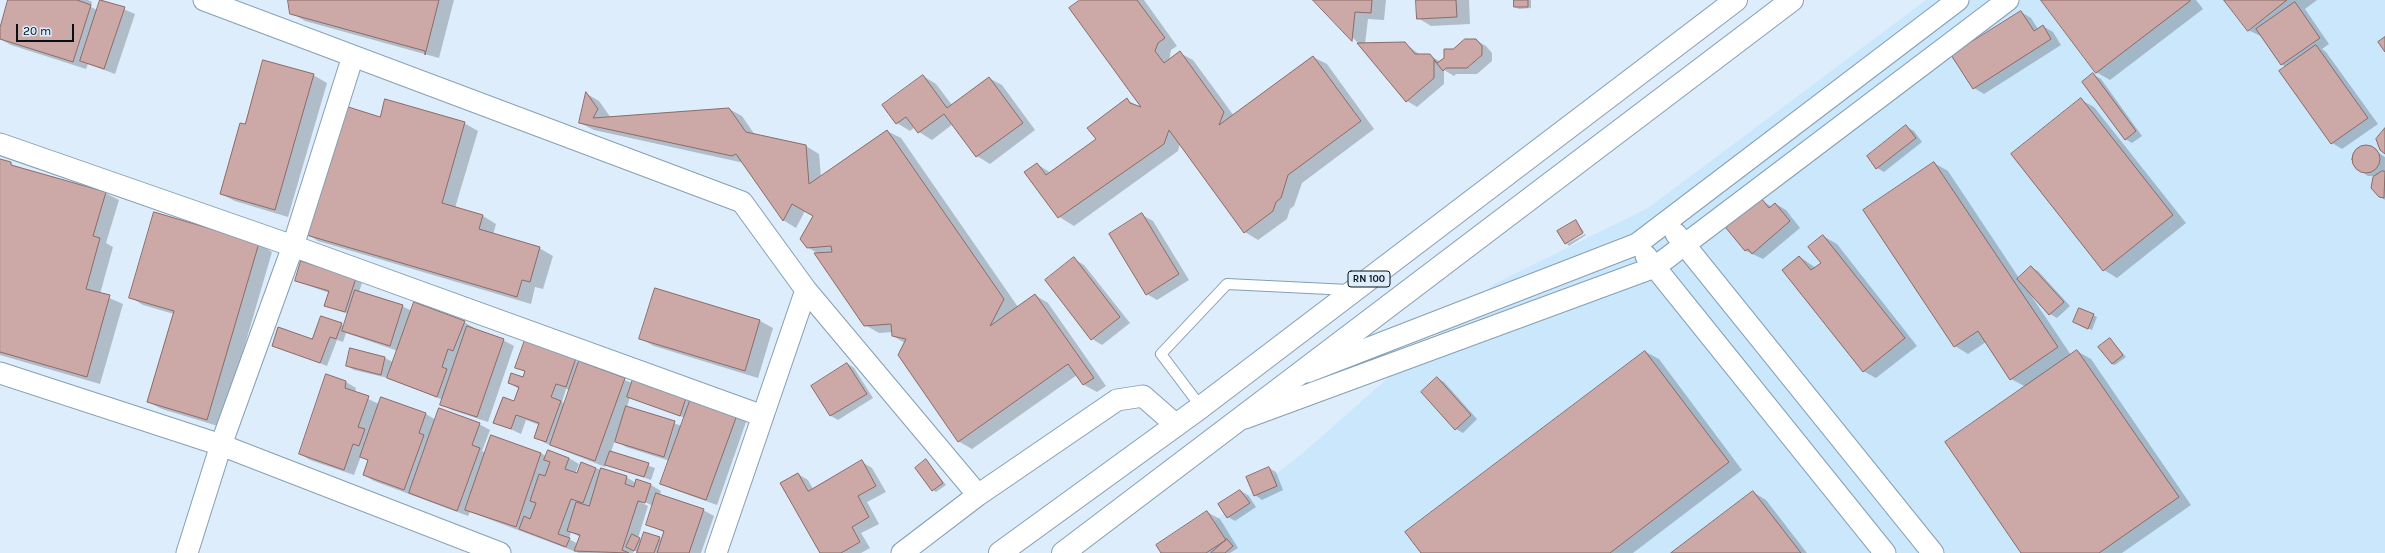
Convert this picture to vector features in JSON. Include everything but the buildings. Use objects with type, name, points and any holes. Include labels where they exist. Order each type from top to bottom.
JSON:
[{"type":"highway","name":"RN 100","points":[[1000,553],[1201,407],[1736,0]]},
{"type":"highway","name":"RN 100","points":[[1063,553],[1792,0]]},
{"type":"street","points":[[204,0],[742,202],[806,290],[978,495]]},
{"type":"street","points":[[1296,377],[1637,244],[1958,0]]},
{"type":"street","points":[[1237,421],[1655,267],[2008,0]]},
{"type":"street","points":[[187,553],[221,445],[293,246],[353,56]]},
{"type":"street","points":[[0,144],[293,246],[763,416]]},
{"type":"street","points":[[1667,222],[1932,553]]},
{"type":"street","points":[[1637,244],[1885,553]]},
{"type":"street","points":[[716,553],[806,290]]},
{"type":"street","points":[[0,372],[221,445],[500,553]]},
{"type":"street","points":[[902,553],[978,495],[1117,400],[1144,396],[1176,425]]},
{"type":"lane","points":[[1201,407],[1161,354],[1227,284],[1353,290]]},
{"type":"shaded area","points":[[1926,0],[2385,0],[2385,553],[1173,553],[1303,453],[1494,284],[1648,208]]}]
